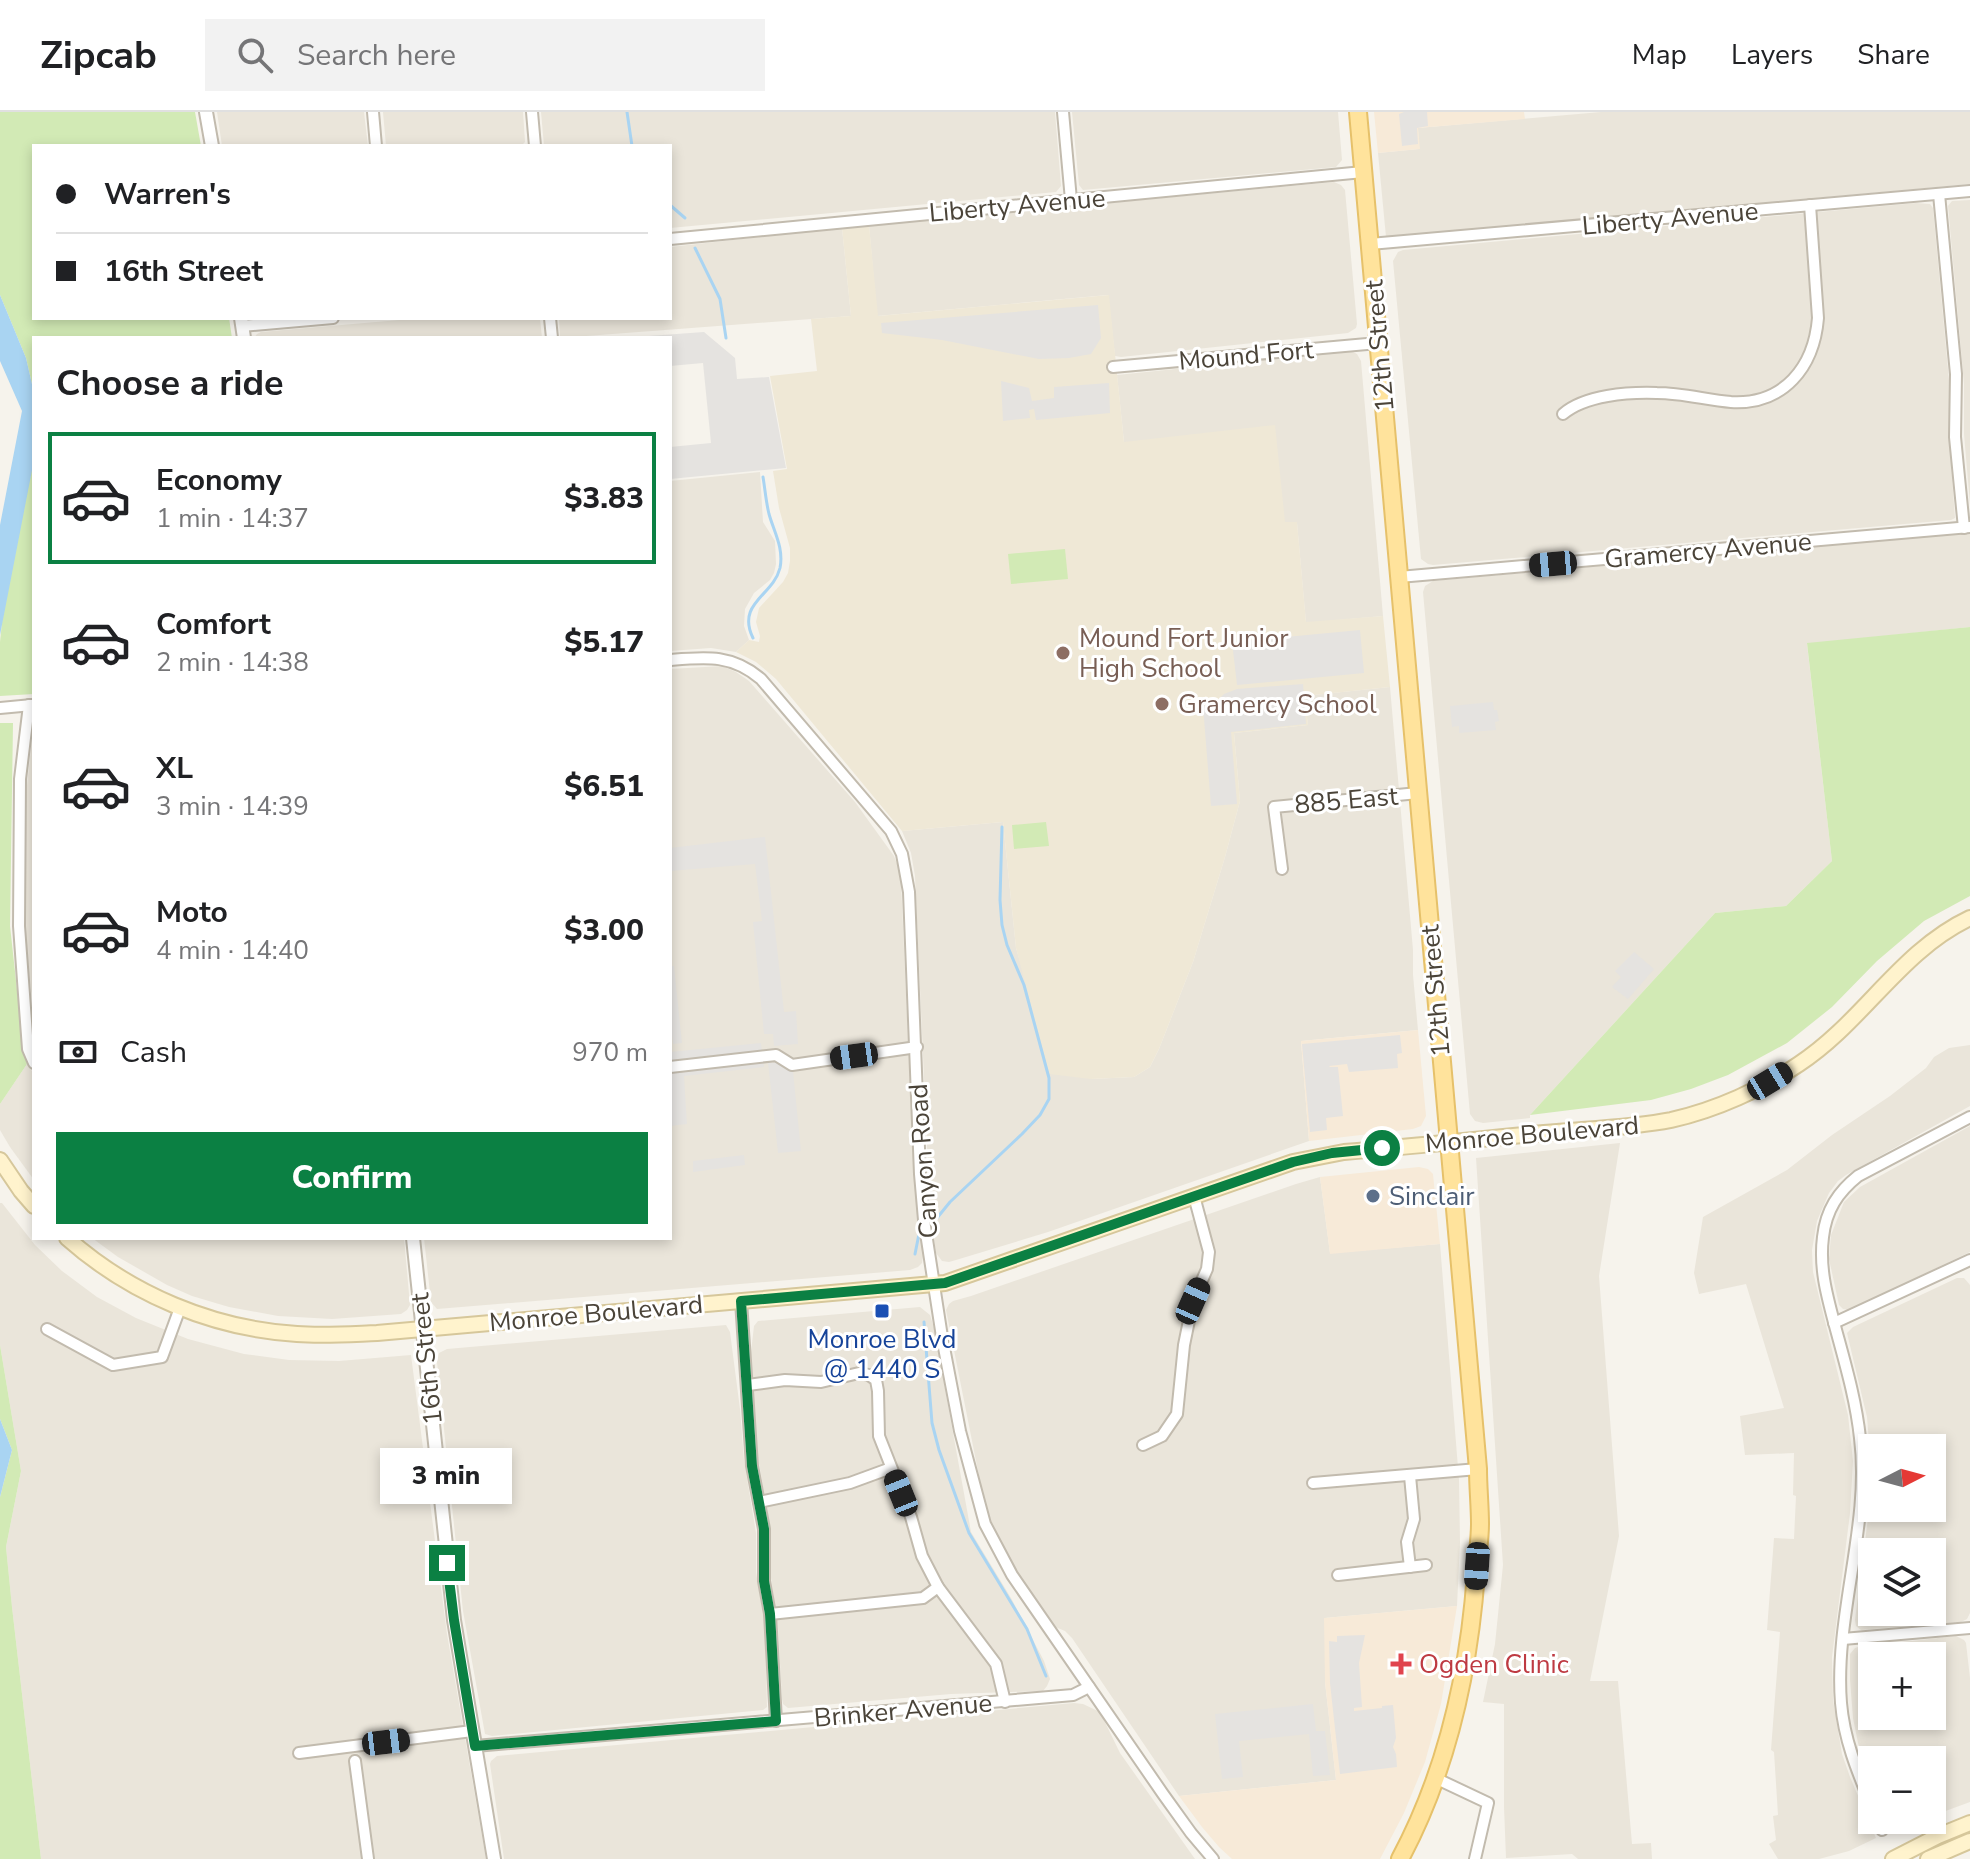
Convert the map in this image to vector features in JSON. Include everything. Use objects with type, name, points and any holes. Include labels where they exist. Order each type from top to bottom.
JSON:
[{"type":"main road","name":"12th Street","points":[[1358,112],[1478,1469],[1480,1525],[1466,1667],[1454,1719],[1435,1778],[1400,1859]]},
{"type":"main road","name":"Monroe Boulevard","points":[[69,1240],[126,1281],[180,1308],[251,1329],[295,1334],[422,1329],[945,1283],[1309,1158],[1344,1152],[1652,1123],[1687,1116],[1770,1081],[1812,1055],[1851,1021],[1922,947],[1970,918]]},
{"type":"main road","points":[[0,1160],[32,1204]]},
{"type":"main road","points":[[1893,1859],[1970,1823]]},
{"type":"main road","points":[[1928,1859],[1970,1841]]},
{"type":"street","points":[[206,112],[212,144]]},
{"type":"street","points":[[373,112],[376,144]]},
{"type":"street","points":[[532,112],[535,144]]},
{"type":"street","points":[[1063,112],[1071,200]]},
{"type":"street","name":"Liberty Avenue","points":[[672,239],[1363,172]]},
{"type":"street","name":"Liberty Avenue","points":[[1370,244],[1970,191]]},
{"type":"street","points":[[1939,194],[1956,374],[1955,437],[1967,527]]},
{"type":"street","points":[[1563,414],[1582,402],[1605,398],[1659,393],[1734,402],[1754,400],[1786,387],[1803,368],[1817,334],[1810,205]]},
{"type":"street","points":[[242,327],[313,320]]},
{"type":"street","name":"Mound Fort","points":[[1113,367],[1378,343]]},
{"type":"street","name":"Gramercy Avenue","points":[[1399,577],[1967,527]]},
{"type":"street","name":"Canyon Road","points":[[672,660],[715,658],[738,663],[761,679],[891,831],[902,854],[909,892],[924,1220],[960,1431],[985,1524],[1012,1575],[1169,1803],[1213,1859]]},
{"type":"street","points":[[1,708],[32,705],[20,779],[19,926],[28,1049],[32,1058]]},
{"type":"street","name":"885 East","points":[[1282,869],[1274,807],[1418,793]]},
{"type":"street","points":[[672,1067],[776,1055],[792,1065],[917,1047]]},
{"type":"street","points":[[1858,1775],[1847,1739],[1840,1673],[1860,1501],[1861,1440],[1855,1403],[1825,1290],[1823,1235],[1831,1207],[1843,1188],[1858,1176],[1970,1117]]},
{"type":"street","points":[[1143,1445],[1162,1436],[1177,1414],[1184,1345],[1193,1301],[1207,1269],[1209,1252],[1194,1196]]},
{"type":"street","name":"16th Street","points":[[413,1240],[454,1620],[494,1859]]},
{"type":"street","points":[[1834,1323],[1970,1260]]},
{"type":"street","points":[[741,1301],[752,1466],[764,1529],[764,1581],[770,1614],[776,1721]]},
{"type":"street","points":[[47,1329],[113,1365],[139,1361],[162,1357],[180,1308]]},
{"type":"street","points":[[748,1385],[785,1380],[821,1382],[859,1373],[876,1380],[879,1436],[911,1517],[922,1556],[938,1587],[996,1664],[1005,1702]]},
{"type":"street","points":[[759,1502],[850,1483],[891,1468]]},
{"type":"street","points":[[1313,1483],[1478,1469]]},
{"type":"street","points":[[1410,1476],[1414,1519],[1407,1542],[1410,1567]]},
{"type":"street","points":[[1338,1575],[1426,1565]]},
{"type":"street","points":[[770,1614],[923,1598],[938,1587]]},
{"type":"street","points":[[1843,1639],[1970,1628]]},
{"type":"street","name":"Brinker Avenue","points":[[475,1746],[1005,1702],[1073,1695],[1089,1687]]},
{"type":"street","points":[[299,1753],[472,1731]]},
{"type":"street","points":[[355,1761],[368,1859]]},
{"type":"street","points":[[1435,1778],[1488,1803],[1475,1859]]},
{"type":"shaded area","points":[[217,112],[364,112],[368,144],[222,144]]},
{"type":"shaded area","points":[[383,112],[523,112],[523,144],[386,144]]},
{"type":"shaded area","points":[[541,112],[1055,112],[1061,186],[1056,192],[672,228],[672,144],[544,144]]},
{"type":"shaded area","points":[[1072,112],[1338,112],[1342,160],[1336,167],[1083,190],[1079,185]]},
{"type":"shaded area","points":[[1374,112],[1524,112],[1525,119],[1418,128],[1420,149],[1378,153]]},
{"type":"shaded area","points":[[1427,112],[1428,126],[1417,128],[1418,144],[1402,146],[1399,114]]},
{"type":"shaded area","points":[[1601,112],[1970,112],[1970,184],[1386,237],[1378,153],[1419,149],[1418,128]]},
{"type":"shaded area","points":[[1334,182],[1345,190],[1357,324],[1348,333],[1121,357],[1115,356],[1108,295],[877,316],[869,225]]},
{"type":"shaded area","points":[[1970,200],[1970,504],[1964,434],[1964,384],[1948,206],[1952,201]]},
{"type":"shaded area","points":[[1930,204],[1933,208],[1949,380],[1949,436],[1955,518],[1433,565],[1421,559],[1393,261],[1398,252]]},
{"type":"shaded area","name":"Mound Fort Junior High School","points":[[869,225],[878,316],[1109,295],[1124,442],[1275,425],[1285,522],[1297,522],[1306,622],[1383,616],[1390,687],[1305,696],[1308,725],[1234,733],[1240,801],[1225,857],[1193,962],[1159,1049],[1150,1067],[1134,1077],[1091,1079],[1049,1074],[1016,948],[1003,822],[902,831],[776,679],[756,662],[736,652],[749,640],[759,642],[756,622],[759,608],[783,582],[790,561],[790,548],[773,471],[787,469],[770,376],[817,371],[811,319],[851,316],[842,228]]},
{"type":"shaded area","points":[[842,228],[851,316],[560,336],[559,320],[672,320],[672,247]]},
{"type":"shaded area","points":[[1098,305],[1101,338],[1091,354],[1069,358],[1039,359],[942,340],[882,333],[881,323]]},
{"type":"shaded area","points":[[399,320],[540,320],[542,336],[256,336],[261,332]]},
{"type":"shaded area","points":[[704,332],[735,358],[737,379],[769,377],[786,468],[672,479],[672,447],[711,443],[703,363],[672,366],[672,336],[649,336]]},
{"type":"shaded area","points":[[1351,351],[1361,361],[1383,616],[1306,623],[1297,523],[1285,523],[1124,442],[1117,375]]},
{"type":"shaded area","points":[[1001,381],[1029,388],[1032,401],[1054,398],[1054,387],[1109,383],[1110,413],[1036,420],[1034,409],[1029,410],[1030,418],[1003,421]]},
{"type":"shaded area","points":[[760,472],[763,522],[775,541],[776,564],[770,580],[754,593],[745,609],[744,626],[749,640],[736,652],[711,648],[672,651],[672,481]]},
{"type":"shaded area","points":[[1970,533],[1970,627],[1807,644],[1832,861],[1786,906],[1715,913],[1530,1118],[1483,1123],[1475,1121],[1470,1114],[1423,592],[1425,586],[1433,581]]},
{"type":"shaded area","points":[[1360,630],[1364,673],[1237,685],[1232,642]]},
{"type":"shaded area","points":[[722,666],[749,681],[855,802],[894,856],[901,881],[914,1177],[922,1263],[910,1270],[437,1309],[431,1302],[424,1240],[672,1240],[672,669]]},
{"type":"shaded area","points":[[1303,684],[1306,724],[1231,732],[1237,804],[1211,806],[1203,706],[1220,704],[1219,699],[1224,694],[1237,689]]},
{"type":"shaded area","points":[[1390,687],[1418,1030],[1301,1041],[1309,1141],[1048,1232],[949,1262],[942,1261],[936,1253],[930,1212],[915,876],[911,853],[902,831],[1003,822],[1016,948],[1032,1002],[1091,1079],[1134,1077],[1150,1067],[1159,1049],[1193,962],[1225,857],[1240,801],[1234,733],[1308,725],[1304,696]]},
{"type":"shaded area","points":[[1493,702],[1499,721],[1495,722],[1496,730],[1459,733],[1459,726],[1452,727],[1450,706]]},
{"type":"shaded area","points":[[32,738],[32,1000],[24,927],[26,795]]},
{"type":"shaded area","points":[[765,837],[784,1012],[796,1011],[798,1044],[774,1046],[773,1034],[764,1034],[753,922],[762,921],[755,864],[672,871],[672,848]]},
{"type":"shaded area","points":[[1634,952],[1654,969],[1628,999],[1612,987],[1621,977],[1615,971]]},
{"type":"shaded area","points":[[672,966],[674,966],[682,1043],[673,1044]]},
{"type":"shaded area","points":[[1418,1030],[1426,1116],[1421,1126],[1309,1141],[1301,1041]]},
{"type":"shaded area","points":[[1400,1035],[1402,1053],[1397,1054],[1398,1068],[1349,1072],[1347,1064],[1329,1066],[1338,1067],[1343,1116],[1326,1118],[1327,1130],[1310,1132],[1302,1044]]},
{"type":"shaded area","points":[[761,1043],[764,1067],[684,1076],[687,1124],[672,1126],[672,1052]]},
{"type":"shaded area","points":[[1970,1045],[1970,1106],[1838,1181],[1817,1221],[1812,1250],[1813,1272],[1848,1415],[1853,1461],[1850,1513],[1832,1657],[1833,1700],[1842,1754],[1858,1796],[1858,1834],[1874,1834],[1876,1838],[1849,1851],[1819,1859],[1778,1859],[1769,1844],[1776,1840],[1773,1816],[1778,1815],[1774,1752],[1771,1750],[1780,1632],[1767,1630],[1774,1538],[1794,1539],[1794,1453],[1745,1455],[1740,1416],[1784,1408],[1746,1284],[1699,1294],[1694,1273],[1703,1217],[1787,1170],[1890,1096],[1926,1068],[1934,1057],[1949,1048]]},
{"type":"shaded area","points":[[792,1061],[801,1151],[778,1153],[768,1063]]},
{"type":"shaded area","points":[[27,1064],[32,1071],[32,1177],[0,1130],[0,1104]]},
{"type":"shaded area","points":[[1970,1126],[1970,1252],[1849,1310],[1843,1309],[1839,1305],[1829,1259],[1831,1235],[1844,1202],[1860,1187]]},
{"type":"shaded area","points":[[1620,1143],[1599,1276],[1619,1536],[1590,1681],[1618,1681],[1632,1844],[1651,1843],[1652,1859],[1578,1859],[1572,1854],[1506,1858],[1504,1704],[1483,1702],[1495,1644],[1503,1565],[1476,1158]]},
{"type":"shaded area","points":[[744,1155],[745,1165],[693,1172],[693,1161]]},
{"type":"shaded area","points":[[1419,1167],[1433,1174],[1440,1244],[1330,1254],[1320,1177]]},
{"type":"shaded area","points":[[1320,1177],[1330,1253],[1440,1244],[1459,1480],[1457,1606],[1325,1618],[1325,1682],[1336,1780],[1179,1796],[1072,1638],[1053,1626],[1002,1549],[989,1519],[980,1481],[946,1310],[953,1301]]},
{"type":"shaded area","points":[[0,1203],[35,1245],[62,1271],[97,1297],[136,1318],[188,1339],[244,1354],[289,1360],[339,1361],[411,1355],[447,1634],[486,1859],[41,1859],[6,1547],[21,1471],[0,1345]]},
{"type":"shaded area","points":[[95,1240],[404,1240],[410,1305],[401,1314],[332,1319],[278,1316],[192,1296],[118,1257]]},
{"type":"shaded area","points":[[1957,1278],[1964,1278],[1970,1285],[1970,1613],[1961,1622],[1946,1623],[1946,1538],[1865,1538],[1867,1522],[1946,1522],[1946,1434],[1868,1434],[1847,1333],[1853,1327]]},
{"type":"shaded area","points":[[920,1307],[930,1315],[934,1328],[971,1532],[1011,1598],[1044,1661],[1050,1679],[1043,1691],[951,1694],[788,1708],[782,1699],[778,1627],[770,1571],[771,1532],[757,1452],[749,1369],[754,1326],[758,1321]]},
{"type":"shaded area","points":[[726,1325],[730,1332],[744,1460],[756,1533],[756,1572],[765,1627],[767,1707],[763,1710],[492,1736],[485,1734],[463,1611],[437,1362],[439,1353],[447,1349]]},
{"type":"shaded area","points":[[1858,1596],[1858,1626],[1911,1626],[1861,1630],[1856,1626]]},
{"type":"shaded area","points":[[1457,1606],[1441,1704],[1425,1762],[1404,1813],[1380,1859],[1232,1859],[1219,1847],[1179,1796],[1336,1780],[1325,1682],[1324,1618]]},
{"type":"shaded area","points":[[1365,1635],[1359,1663],[1362,1707],[1354,1708],[1354,1711],[1393,1705],[1396,1738],[1393,1747],[1397,1767],[1340,1774],[1330,1683],[1329,1641],[1337,1642],[1337,1636]]},
{"type":"shaded area","points":[[1956,1636],[1964,1640],[1970,1678],[1970,1802],[1946,1811],[1946,1746],[1859,1746],[1850,1680],[1850,1654],[1858,1647],[1858,1730],[1946,1730],[1946,1642],[1903,1642]]},
{"type":"shaded area","points":[[1074,1703],[1100,1712],[1120,1753],[1195,1859],[504,1859],[490,1764],[497,1756]]},
{"type":"shaded area","points":[[1313,1704],[1316,1731],[1325,1731],[1330,1775],[1313,1776],[1309,1734],[1239,1741],[1243,1777],[1222,1779],[1215,1714]]},
{"type":"green space","points":[[0,112],[195,112],[201,144],[32,144],[32,320],[229,320],[232,336],[32,336],[32,384],[26,358],[0,295]]},
{"type":"green space","points":[[32,467],[32,694],[0,696],[4,602]]},
{"type":"green space","points":[[1065,549],[1068,579],[1011,584],[1008,554]]},
{"type":"green space","points":[[1970,627],[1970,896],[1924,921],[1877,961],[1832,1007],[1787,1043],[1728,1075],[1651,1100],[1530,1115],[1715,913],[1786,906],[1832,861],[1807,643]]},
{"type":"green space","points":[[0,723],[13,723],[10,926],[27,1064],[0,1104]]},
{"type":"green space","points":[[1046,822],[1049,846],[1014,849],[1012,825]]},
{"type":"green space","points":[[0,1345],[21,1471],[6,1547],[41,1859],[0,1859],[0,1497],[12,1450],[0,1419]]},
{"type":"water","points":[[0,295],[26,358],[32,384],[32,470],[0,635],[0,525],[22,411],[0,361]]},
{"type":"water","points":[[0,1419],[12,1450],[0,1497]]},
{"type":"waterway","points":[[627,112],[632,144]]},
{"type":"waterway","points":[[672,207],[685,218]]},
{"type":"waterway","points":[[695,248],[720,299],[726,338]]},
{"type":"waterway","points":[[753,638],[749,616],[776,578],[781,561],[763,477]]},
{"type":"waterway","points":[[937,1218],[1040,1115],[1049,1099],[1049,1078],[1024,985],[1002,925],[1002,827]]},
{"type":"waterway","points":[[915,1254],[919,1234]]},
{"type":"waterway","points":[[924,1322],[932,1423],[939,1450],[969,1533],[1027,1629],[1046,1676]]},
{"type":"place","name":"Mound Fort Junior High School","points":[[1063,653]]},
{"type":"place","name":"Gramercy School","points":[[1162,704]]},
{"type":"place","name":"Sinclair","points":[[1373,1196]]},
{"type":"place","name":"Monroe Blvd @ 1440 S","points":[[882,1311]]},
{"type":"place","name":"Ogden Clinic","points":[[1401,1664]]},
{"type":"route","points":[[447,1563],[475,1746],[776,1721],[770,1614],[764,1581],[764,1529],[752,1466],[741,1301],[945,1283],[1293,1162],[1332,1153],[1382,1148]]}]
